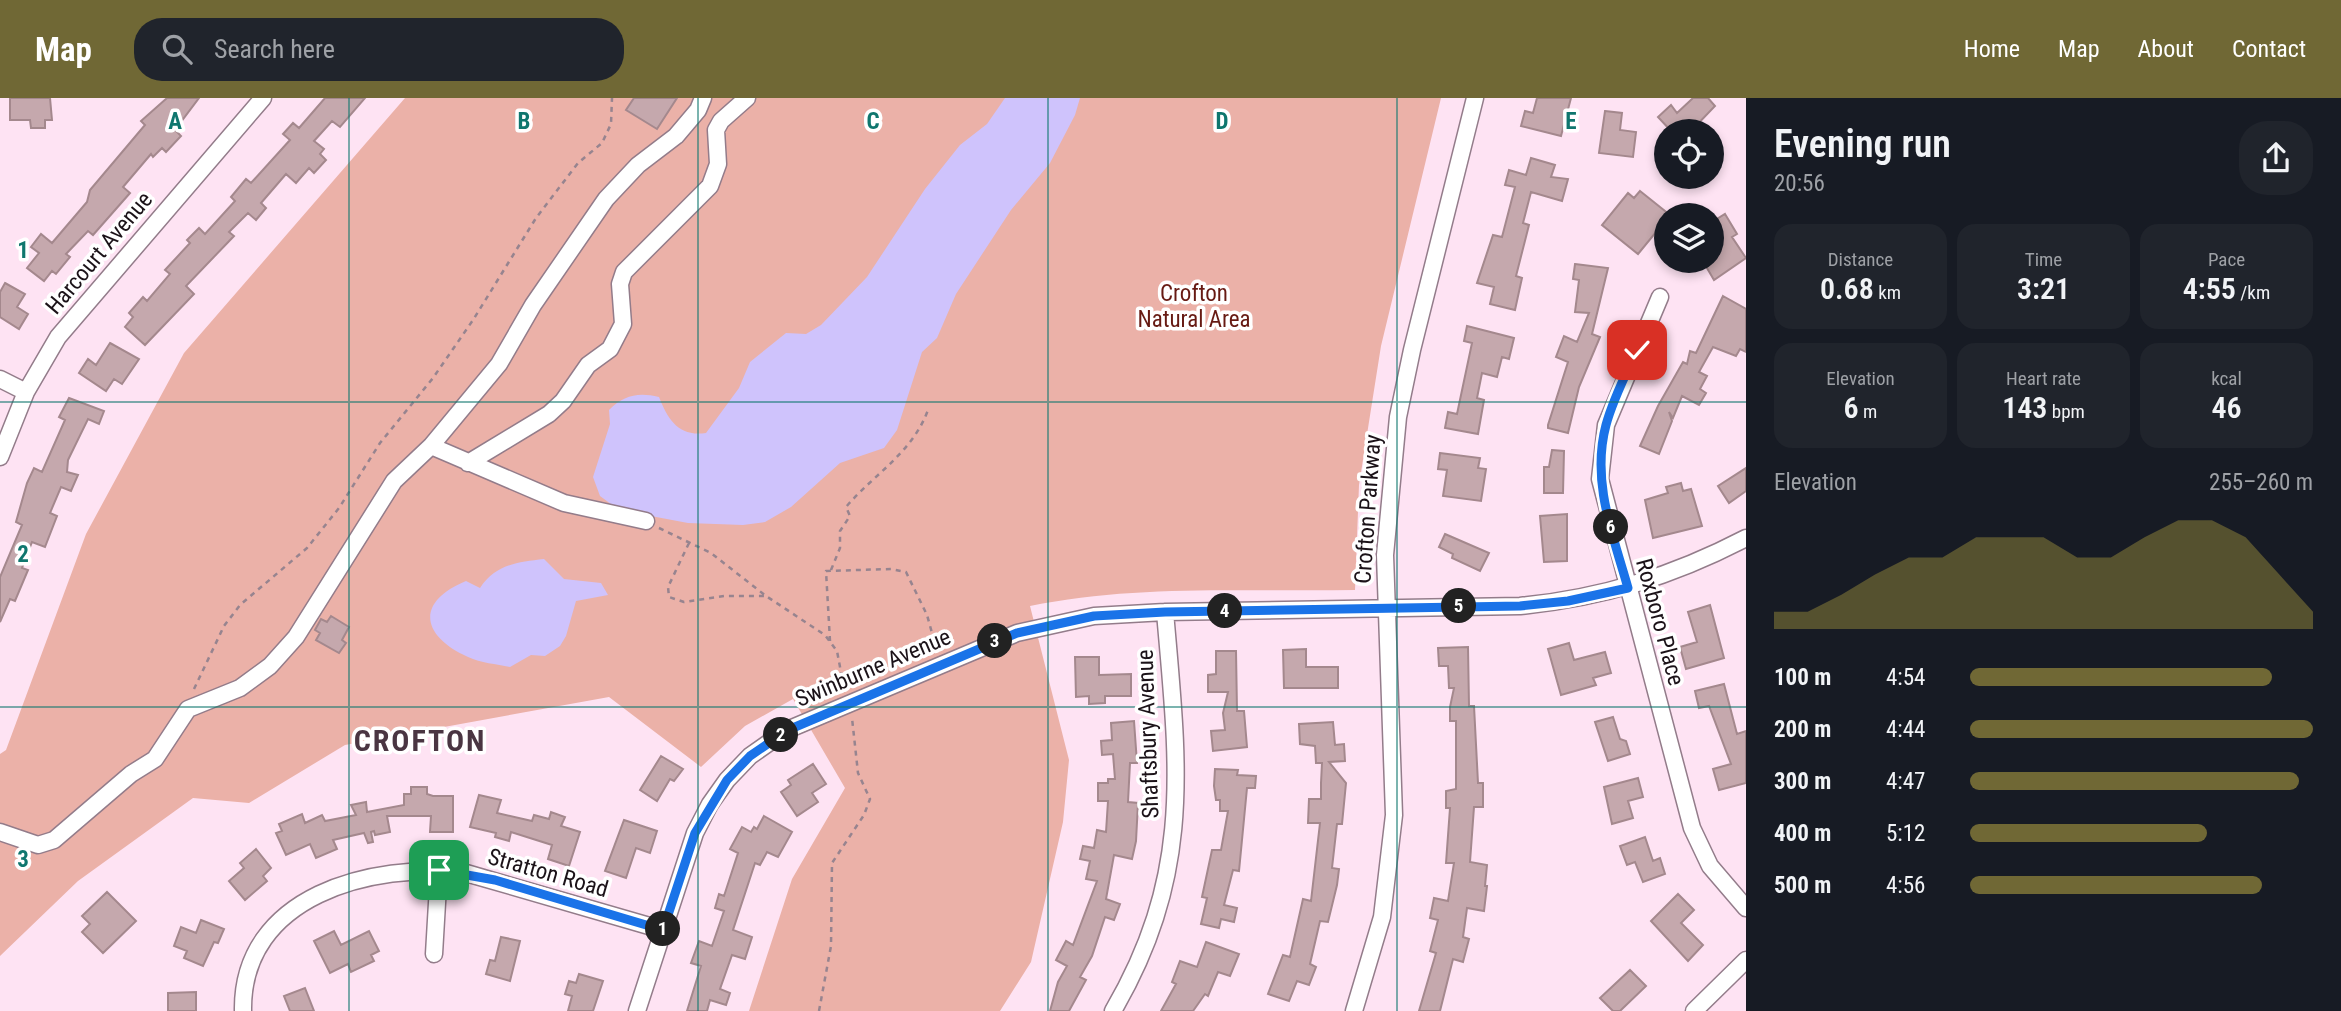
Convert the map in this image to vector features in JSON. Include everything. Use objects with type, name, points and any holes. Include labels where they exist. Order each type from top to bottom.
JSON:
[{"type":"street","name":"Harcourt Avenue","points":[[0,457],[26,392],[58,337],[91,295],[263,98]]},
{"type":"street","points":[[0,832],[38,845],[68,831],[94,804],[155,759],[188,709],[240,688],[270,666],[296,637],[394,481],[431,446],[499,364],[533,305],[606,199],[638,165],[676,136],[698,110],[703,98]]},
{"type":"street","points":[[468,463],[549,414],[563,401],[587,365],[610,349],[623,324],[620,284],[624,272],[710,186],[718,164],[716,130],[721,121],[747,98]]},
{"type":"street","name":"Crofton Parkway","points":[[1354,1011],[1382,917],[1394,815],[1394,750],[1385,607],[1390,483],[1398,417],[1412,349],[1475,98]]},
{"type":"street","name":"Roxboro Place","points":[[1660,297],[1614,403],[1601,452],[1600,479],[1692,828],[1710,866],[1746,908]]},
{"type":"street","points":[[0,379],[26,392]]},
{"type":"street","points":[[431,446],[564,503],[646,521]]},
{"type":"street","name":"Swinburne Avenue","points":[[637,1011],[695,833],[727,780],[750,756],[788,730],[940,664],[1017,633],[1094,616],[1165,612],[1520,606],[1568,601],[1628,588],[1673,573],[1746,538]]},
{"type":"street","name":"Shaftsbury Avenue","points":[[1113,1011],[1146,943],[1164,894],[1173,840],[1177,766],[1165,612]]},
{"type":"street","points":[[434,954],[439,870]]},
{"type":"street","name":"Stratton Road","points":[[243,1011],[246,981],[255,953],[270,931],[291,910],[324,891],[367,877],[439,870],[495,880],[663,930]]},
{"type":"street","points":[[1695,1011],[1746,960]]},
{"type":"path","points":[[188,709],[196,683],[223,626],[240,605],[307,548],[339,508],[380,443],[433,378],[474,320],[536,218],[578,163],[602,142],[611,124],[612,98]]},
{"type":"path","points":[[831,570],[840,548],[840,531],[850,516],[846,507],[906,448],[919,432],[929,407]]},
{"type":"path","points":[[667,533],[711,553],[766,596],[815,627],[837,650],[849,703],[859,773],[870,799],[863,815],[832,863],[831,946],[819,1011]]},
{"type":"path","points":[[690,543],[667,587],[669,597],[684,602],[724,596],[766,596]]},
{"type":"path","points":[[830,641],[826,571],[906,572],[927,615],[940,664]]},
{"type":"green space","name":"Crofton Natural Area","points":[[405,98],[1441,98],[1381,346],[1359,485],[1355,590],[1192,590],[1110,594],[1030,606],[1069,760],[1063,822],[1031,962],[1000,1011],[749,1011],[792,879],[845,788],[793,699],[745,726],[701,767],[609,697],[345,745],[249,803],[193,798],[78,881],[0,956],[0,754],[6,750],[86,534],[184,353]]},
{"type":"shaded area","points":[[1005,98],[1080,98],[1075,115],[1050,163],[1011,210],[956,294],[937,338],[922,352],[897,430],[884,448],[840,463],[791,507],[765,522],[743,525],[688,523],[619,510],[600,496],[593,477],[610,424],[609,410],[632,396],[659,397],[666,413],[676,425],[689,432],[706,433],[739,388],[750,362],[786,333],[806,334],[821,325],[867,277],[925,189],[960,145],[987,124]]},
{"type":"shaded area","points":[[544,559],[564,579],[601,583],[608,595],[576,601],[566,636],[560,646],[545,656],[531,655],[510,667],[483,662],[452,649],[433,629],[430,619],[432,609],[438,599],[450,589],[466,581],[480,588],[493,574],[507,566]]},
{"type":"building","points":[[10,98],[50,98],[52,120],[45,120],[45,128],[31,128],[30,120],[10,120]]},
{"type":"building","points":[[167,98],[199,98],[175,130],[181,136],[166,152],[162,148],[153,157],[151,154],[123,187],[130,193],[93,235],[88,231],[66,254],[70,257],[56,274],[52,271],[44,281],[27,268],[39,253],[31,247],[41,234],[52,243],[87,202],[90,190],[145,125],[141,121]]},
{"type":"building","points":[[325,98],[365,98],[340,127],[332,121],[314,141],[324,149],[320,154],[326,160],[314,173],[309,168],[296,183],[286,174],[261,203],[266,208],[256,220],[248,213],[229,232],[234,236],[186,286],[194,294],[145,345],[125,327],[133,317],[129,313],[143,297],[147,301],[170,274],[165,270],[190,243],[187,240],[199,228],[205,234],[235,201],[231,197],[246,179],[251,183],[290,140],[283,134],[293,123],[299,128]]},
{"type":"building","points":[[634,98],[677,98],[657,129],[626,110]]},
{"type":"building","points":[[1537,98],[1571,98],[1561,136],[1521,126],[1525,111],[1533,113]]},
{"type":"building","points":[[1693,98],[1708,98],[1715,106],[1703,119],[1658,117],[1671,105],[1677,113]]},
{"type":"building","points":[[1605,111],[1622,113],[1620,130],[1636,132],[1633,157],[1599,153]]},
{"type":"building","points":[[1531,158],[1555,165],[1551,177],[1568,179],[1562,201],[1531,192],[1523,223],[1529,225],[1516,276],[1522,278],[1515,310],[1490,304],[1494,287],[1477,283],[1493,235],[1502,237],[1515,187],[1505,185],[1509,170],[1526,175]]},
{"type":"building","points":[[1640,191],[1655,203],[1654,235],[1638,254],[1602,225],[1628,193],[1634,198]]},
{"type":"building","points":[[1724,215],[1737,234],[1732,237],[1746,258],[1714,280],[1710,273],[1724,273]]},
{"type":"building","points":[[1575,264],[1608,268],[1592,334],[1600,337],[1579,387],[1568,433],[1548,428],[1548,425],[1568,362],[1556,357],[1564,336],[1577,342],[1589,313],[1575,312],[1579,280],[1573,279]]},
{"type":"building","points":[[5,283],[25,294],[17,307],[28,314],[19,329],[0,317],[0,292]]},
{"type":"building","points":[[1723,296],[1746,309],[1746,352],[1740,349],[1736,356],[1713,347],[1699,372],[1707,376],[1700,389],[1706,393],[1699,405],[1682,396],[1673,418],[1669,412],[1672,421],[1659,454],[1640,446],[1658,406],[1683,362],[1687,364],[1690,351],[1696,353]]},
{"type":"building","points":[[1467,326],[1514,338],[1509,359],[1502,357],[1497,377],[1482,373],[1477,398],[1484,400],[1478,434],[1445,428],[1448,412],[1457,414],[1472,343],[1464,341]]},
{"type":"building","points":[[110,343],[139,359],[122,384],[114,379],[106,391],[79,373],[88,359],[96,365]]},
{"type":"building","points":[[69,398],[104,411],[99,424],[88,419],[68,460],[67,472],[78,475],[71,491],[61,487],[50,513],[57,516],[45,547],[32,542],[22,568],[28,570],[15,601],[10,599],[0,622],[0,577],[22,525],[16,522],[27,483],[34,468],[42,472],[65,420],[59,417]]},
{"type":"building","points":[[1552,450],[1564,451],[1563,493],[1544,493],[1544,467],[1549,467]]},
{"type":"building","points":[[1440,453],[1480,458],[1478,468],[1486,469],[1481,501],[1443,496],[1447,470],[1438,469]]},
{"type":"building","points":[[1746,468],[1746,491],[1729,503],[1718,486]]},
{"type":"building","points":[[1681,483],[1683,491],[1691,489],[1702,526],[1653,538],[1645,500],[1668,493],[1666,487]]},
{"type":"building","points":[[1567,514],[1567,561],[1544,562],[1540,516]]},
{"type":"building","points":[[1445,534],[1489,553],[1480,571],[1452,558],[1453,554],[1439,547]]},
{"type":"building","points":[[1710,605],[1724,658],[1686,669],[1680,647],[1697,642],[1688,612]]},
{"type":"building","points":[[331,616],[349,627],[342,640],[346,643],[339,653],[316,640],[320,633],[315,630],[321,619],[327,622]]},
{"type":"building","points":[[1569,643],[1574,660],[1605,652],[1611,673],[1593,678],[1596,685],[1561,695],[1548,649]]},
{"type":"building","points":[[1468,647],[1469,706],[1474,706],[1478,783],[1483,783],[1483,807],[1474,807],[1470,862],[1487,865],[1484,911],[1467,908],[1463,937],[1469,939],[1463,962],[1453,959],[1440,1011],[1419,1011],[1436,953],[1430,951],[1438,920],[1430,918],[1434,898],[1448,901],[1454,863],[1446,863],[1450,808],[1446,808],[1446,791],[1456,789],[1456,721],[1450,721],[1454,688],[1449,688],[1448,666],[1439,666],[1438,648]]},
{"type":"building","points":[[1306,649],[1306,667],[1338,667],[1338,688],[1284,688],[1283,650]]},
{"type":"building","points":[[1216,651],[1236,651],[1237,711],[1244,711],[1247,747],[1213,751],[1211,731],[1225,730],[1223,713],[1228,692],[1208,692],[1208,675],[1216,674]]},
{"type":"building","points":[[1075,657],[1099,657],[1099,675],[1131,674],[1131,696],[1105,696],[1105,703],[1089,704],[1089,696],[1076,697]]},
{"type":"building","points":[[1724,684],[1737,734],[1746,731],[1746,783],[1719,790],[1713,769],[1731,764],[1709,706],[1699,708],[1695,691]]},
{"type":"building","points":[[1613,717],[1620,739],[1626,741],[1630,754],[1608,761],[1595,722]]},
{"type":"building","points":[[1134,721],[1137,763],[1130,763],[1128,802],[1138,803],[1136,841],[1132,859],[1114,855],[1106,899],[1120,904],[1114,920],[1105,917],[1092,956],[1080,977],[1086,980],[1069,1011],[1050,1011],[1058,982],[1067,966],[1056,960],[1066,941],[1073,945],[1097,881],[1086,879],[1090,861],[1080,859],[1083,846],[1094,848],[1097,830],[1106,832],[1108,801],[1098,801],[1098,783],[1108,783],[1108,779],[1115,779],[1113,754],[1102,755],[1101,741],[1112,740],[1111,723]]},
{"type":"building","points":[[1333,722],[1335,745],[1344,744],[1345,761],[1329,762],[1346,783],[1342,824],[1337,824],[1332,868],[1339,869],[1337,885],[1328,922],[1320,921],[1310,964],[1316,967],[1309,985],[1297,981],[1289,1001],[1268,994],[1283,955],[1290,957],[1303,899],[1311,901],[1320,823],[1308,823],[1309,799],[1321,799],[1322,763],[1316,763],[1315,746],[1300,744],[1299,724]]},
{"type":"building","points":[[661,756],[683,769],[674,781],[670,779],[657,801],[640,790]]},
{"type":"building","points":[[813,764],[826,784],[812,793],[818,802],[797,816],[781,792],[791,785],[788,780]]},
{"type":"building","points":[[1215,769],[1238,770],[1237,775],[1256,776],[1255,788],[1247,788],[1239,871],[1233,870],[1224,905],[1237,908],[1234,922],[1221,919],[1219,928],[1201,924],[1207,898],[1202,897],[1212,850],[1221,850],[1228,811],[1220,811],[1220,800],[1216,800]]},
{"type":"building","points":[[1638,778],[1643,797],[1628,801],[1633,818],[1612,824],[1604,787]]},
{"type":"building","points":[[411,787],[427,787],[427,794],[433,796],[453,796],[453,832],[430,832],[431,816],[387,816],[390,832],[375,835],[374,831],[371,832],[373,842],[368,843],[364,833],[333,840],[337,849],[316,858],[310,844],[286,855],[276,833],[282,831],[279,824],[302,814],[305,823],[322,815],[325,821],[356,815],[351,805],[366,802],[367,812],[404,805],[404,794],[411,794]]},
{"type":"building","points":[[479,795],[501,800],[497,813],[532,821],[534,815],[549,819],[551,812],[565,817],[561,826],[580,832],[569,866],[548,859],[552,845],[511,832],[509,841],[495,837],[496,833],[470,827]]},
{"type":"building","points":[[764,816],[792,832],[778,857],[767,852],[760,865],[755,863],[733,930],[752,937],[745,959],[732,955],[720,989],[730,993],[726,1005],[710,1000],[707,1011],[687,1011],[701,966],[691,963],[699,941],[712,946],[724,911],[715,908],[719,894],[724,896],[738,853],[730,849],[742,827],[751,832],[754,827],[757,829]]},
{"type":"building","points":[[624,820],[657,831],[650,853],[636,848],[626,878],[605,871]]},
{"type":"building","points":[[1645,837],[1653,861],[1660,858],[1665,874],[1643,882],[1635,862],[1627,865],[1620,846]]},
{"type":"building","points":[[256,849],[271,868],[263,876],[267,881],[245,900],[229,881],[244,868],[240,863]]},
{"type":"building","points":[[107,892],[136,921],[103,953],[82,932],[90,924],[82,916]]},
{"type":"building","points":[[1678,894],[1694,910],[1681,923],[1703,945],[1688,961],[1651,921]]},
{"type":"building","points":[[201,920],[224,929],[218,943],[214,942],[203,966],[184,958],[187,951],[174,946],[181,927],[196,933]]},
{"type":"building","points":[[334,931],[341,945],[369,931],[379,951],[371,955],[374,961],[351,972],[348,964],[330,973],[314,941]]},
{"type":"building","points":[[501,937],[520,941],[510,981],[486,974],[490,960],[495,961]]},
{"type":"building","points":[[1206,942],[1239,954],[1230,976],[1218,972],[1208,996],[1205,994],[1193,1011],[1161,1011],[1176,984],[1172,982],[1180,961],[1197,967]]},
{"type":"building","points":[[1630,970],[1646,986],[1620,1011],[1613,1011],[1600,998]]},
{"type":"building","points":[[579,974],[603,981],[593,1011],[568,1011],[572,996],[565,994],[569,981],[576,983]]},
{"type":"building","points":[[305,988],[314,1011],[290,1011],[284,996]]},
{"type":"building","points":[[196,992],[196,1011],[168,1011],[168,993]]},
{"type":"district","name":"CROFTON","points":[[420,740]]},
{"type":"route","points":[[439,870],[495,880],[663,930],[695,833],[710,804],[727,780],[750,756],[788,730],[1017,633],[1094,616],[1165,612],[1520,606],[1568,601],[1628,588],[1600,479],[1601,452],[1606,425],[1637,350]]}]
